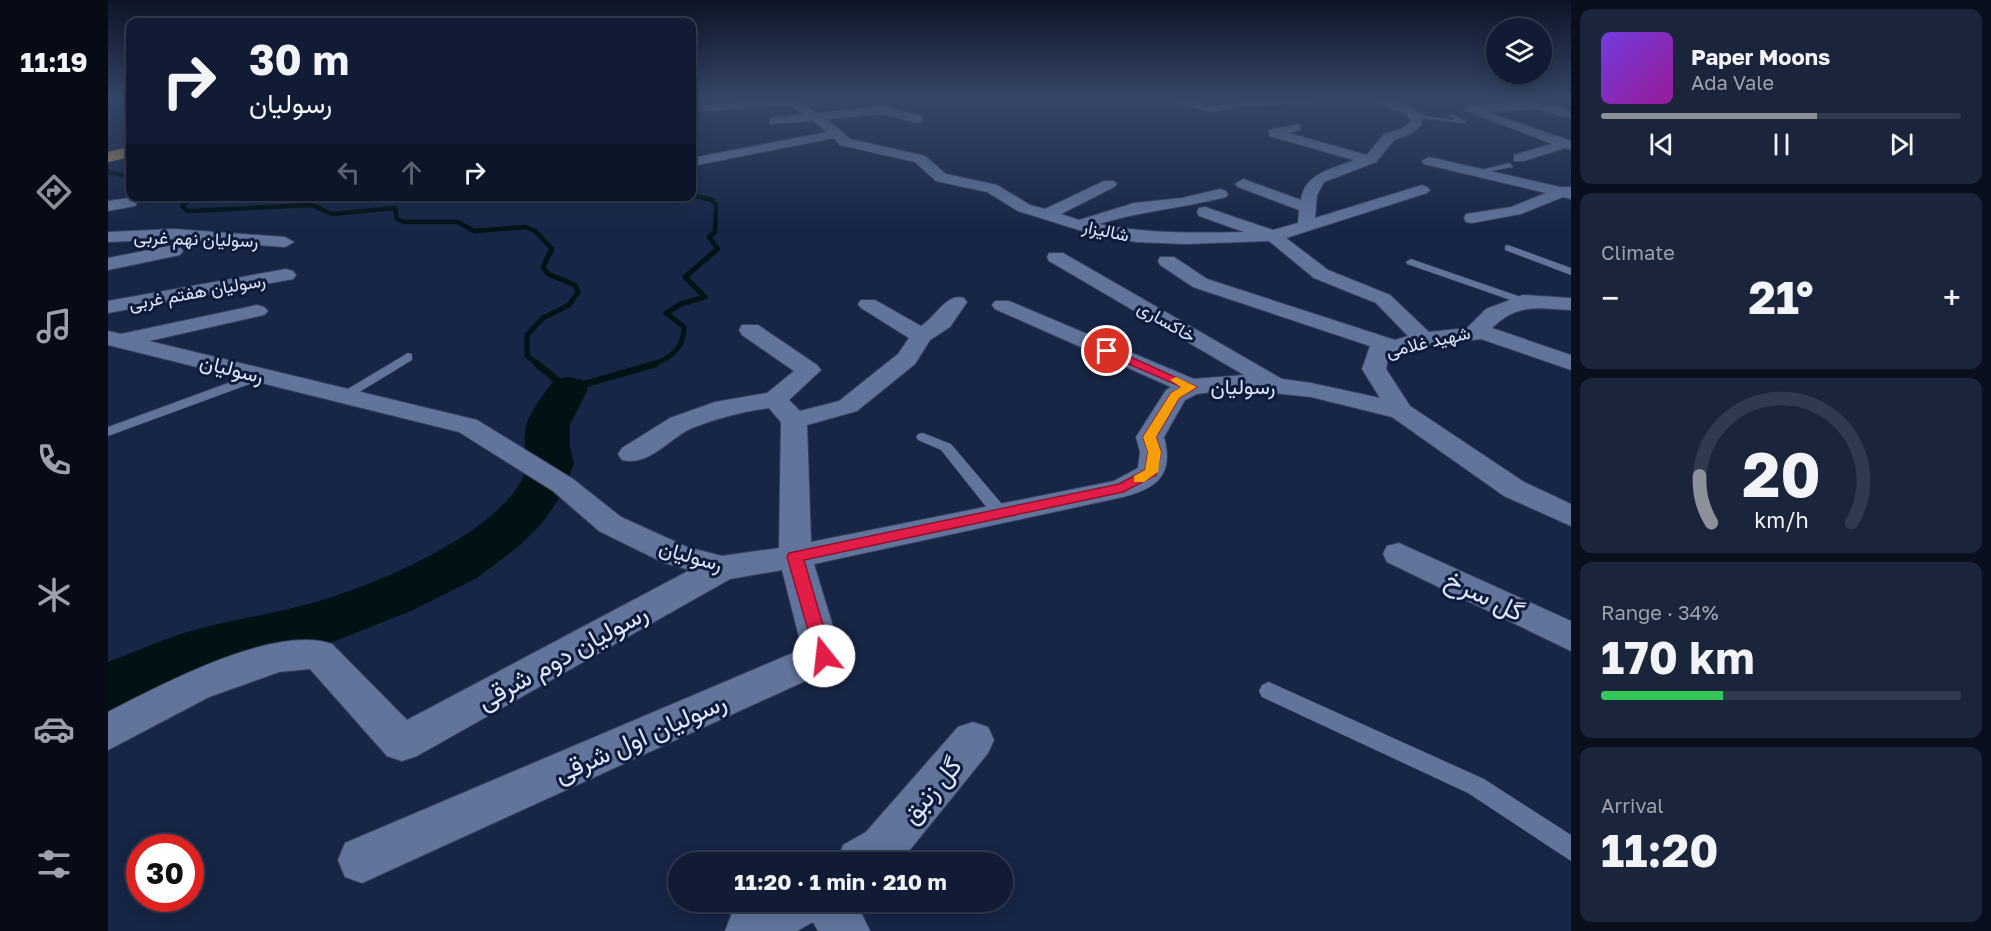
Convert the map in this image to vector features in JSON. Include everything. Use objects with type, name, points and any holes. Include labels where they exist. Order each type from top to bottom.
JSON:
[{"type":"highway","points":[[108,148],[126,144]]},
{"type":"highway","points":[[108,157],[126,153]]},
{"type":"street","points":[[696,161],[792,142]]},
{"type":"street","name":"شالیزار","points":[[846,142],[920,159],[941,177],[992,188],[1024,208],[1079,225],[1136,237],[1186,239],[1273,236],[1422,190]]},
{"type":"street","points":[[1307,142],[1368,160]]},
{"type":"street","points":[[1306,226],[1312,185],[1318,179],[1368,160],[1384,142]]},
{"type":"street","points":[[1515,161],[1568,145]]},
{"type":"street","points":[[1429,161],[1568,191]]},
{"type":"street","points":[[1047,215],[1109,184]]},
{"type":"street","points":[[1243,184],[1308,208]]},
{"type":"street","points":[[1472,218],[1515,211],[1568,191]]},
{"type":"street","points":[[1079,225],[1134,208],[1182,203],[1220,194]]},
{"type":"street","points":[[108,206],[129,203]]},
{"type":"street","points":[[1204,212],[1273,236],[1321,274],[1383,299],[1424,339]]},
{"type":"street","name":"رسولیان نهم غربی","points":[[108,237],[174,234],[285,242]]},
{"type":"street","points":[[108,264],[174,251]]},
{"type":"street","name":"خاکساری","points":[[1056,257],[1278,385]]},
{"type":"street","points":[[1167,261],[1200,283],[1394,347]]},
{"type":"street","name":"رسولیان هفتم غربی","points":[[108,307],[286,275]]},
{"type":"street","name":"شهید غلامی","points":[[1401,411],[1374,369],[1378,351],[1424,339],[1473,334],[1494,314],[1523,301],[1571,304]]},
{"type":"street","points":[[794,421],[848,406],[907,359],[921,336],[942,321],[957,302]]},
{"type":"street","points":[[868,304],[921,336]]},
{"type":"street","points":[[1002,305],[1191,387]]},
{"type":"street","points":[[114,339],[257,311]]},
{"type":"street","points":[[632,454],[679,424],[724,407],[775,400],[809,370],[750,330]]},
{"type":"street","points":[[1478,330],[1571,363]]},
{"type":"street","name":"رسولیان","points":[[114,339],[468,426],[551,477],[610,525],[676,555],[722,568],[795,557],[1123,488],[1152,472],[1154,452],[1150,437],[1175,395],[1191,387],[1236,382],[1278,385],[1401,411],[1514,489],[1571,516]]},
{"type":"street","points":[[775,400],[794,421],[795,557]]},
{"type":"street","name":"گل سرخ","points":[[1399,554],[1571,637]]},
{"type":"street","name":"رسولیان اول شرقی","points":[[362,860],[824,656],[795,557]]},
{"type":"street","name":"رسولیان دوم شرقی","points":[[108,732],[195,686],[277,657],[319,654],[402,743],[722,568]]},
{"type":"street","name":"گل زنبق","points":[[876,852],[882,848],[973,740]]},
{"type":"street","points":[[750,931],[782,912]]},
{"type":"street","points":[[835,912],[845,931]]},
{"type":"lane","points":[[1480,171],[1515,161]]},
{"type":"lane","points":[[1508,248],[1571,272]]},
{"type":"lane","points":[[1411,262],[1523,301]]},
{"type":"lane","points":[[343,396],[408,357]]},
{"type":"lane","points":[[108,432],[261,375]]},
{"type":"lane","points":[[923,437],[946,447],[1000,514]]},
{"type":"lane","points":[[1269,691],[1476,786],[1571,849]]},
{"type":"waterway","points":[[108,172],[126,176]]},
{"type":"waterway","points":[[696,196],[712,200],[716,205],[715,232],[709,237],[718,249],[712,254]]},
{"type":"waterway","points":[[188,201],[182,206],[188,211],[312,205],[332,214],[395,208],[397,219],[404,222],[458,222],[474,231],[525,227],[535,231],[552,249],[550,254]]},
{"type":"waterway","points":[[539,365],[527,356],[527,335],[543,318],[569,305],[578,292],[575,285],[548,274],[543,267],[550,252]]},
{"type":"waterway","points":[[651,365],[670,356],[679,347],[684,327],[666,313],[681,304],[705,297],[685,277],[714,252]]},
{"type":"waterway","points":[[537,364],[568,389],[655,364]]},
{"type":"waterway","points":[[108,689],[198,653],[309,627],[391,596],[458,565],[501,534],[524,512],[540,492],[551,463],[547,447],[548,425],[568,389]]},
{"type":"slow traffic","points":[[1139,479],[1152,472],[1154,452],[1150,437],[1175,395],[1191,387],[1176,380]]},
{"type":"route","points":[[824,656],[795,557],[1123,488],[1152,472],[1154,452],[1150,437],[1175,395],[1191,387],[1107,351]]}]
